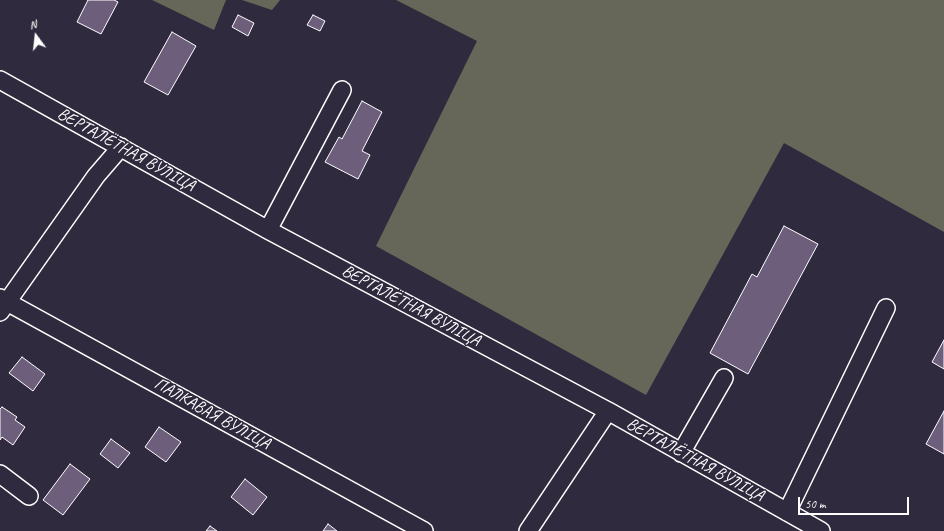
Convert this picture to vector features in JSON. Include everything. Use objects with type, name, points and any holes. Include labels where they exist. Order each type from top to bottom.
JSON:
[{"type":"street","name":"ВЕРТАЛЁТНАЯ ВУЛІЦА","points":[[0,80],[268,230],[608,411],[821,531]]},
{"type":"street","points":[[268,230],[342,90]]},
{"type":"street","points":[[2,304],[96,176],[121,147]]},
{"type":"street","name":"ПАЛКАВАЯ ВУЛІЦА","points":[[2,304],[424,531]]},
{"type":"street","points":[[787,512],[886,308]]},
{"type":"street","points":[[682,453],[724,378]]},
{"type":"street","points":[[528,531],[608,411]]},
{"type":"street","points":[[0,474],[29,496]]},
{"type":"green space","points":[[152,0],[226,0],[214,30]]},
{"type":"green space","points":[[242,0],[280,0],[272,10]]},
{"type":"green space","points":[[396,0],[944,0],[944,232],[784,143],[646,395],[376,246],[477,41]]},
{"type":"building","points":[[88,0],[114,0],[118,2],[101,34],[77,22]]},
{"type":"building","points":[[238,15],[254,23],[248,36],[232,27]]},
{"type":"building","points":[[313,15],[325,21],[320,31],[307,25]]},
{"type":"building","points":[[172,32],[196,46],[168,95],[144,82]]},
{"type":"building","points":[[362,101],[382,112],[362,151],[370,155],[358,179],[325,162],[339,137],[342,139]]},
{"type":"building","points":[[784,226],[818,244],[748,374],[710,353],[752,274],[757,277]]},
{"type":"building","points":[[944,340],[944,369],[932,362]]},
{"type":"building","points":[[22,357],[45,374],[33,391],[9,373]]},
{"type":"building","points":[[2,407],[17,417],[15,420],[25,427],[13,445],[2,437],[0,440],[0,409]]},
{"type":"building","points":[[944,411],[944,454],[926,444]]},
{"type":"building","points":[[159,427],[181,442],[166,462],[145,447]]},
{"type":"building","points":[[111,439],[130,453],[118,468],[100,454]]},
{"type":"building","points":[[70,464],[90,479],[63,515],[43,500]]},
{"type":"building","points":[[245,479],[267,497],[253,515],[231,497]]},
{"type":"building","points":[[328,524],[337,531],[323,531]]},
{"type":"building","points":[[210,526],[217,531],[206,531]]}]
